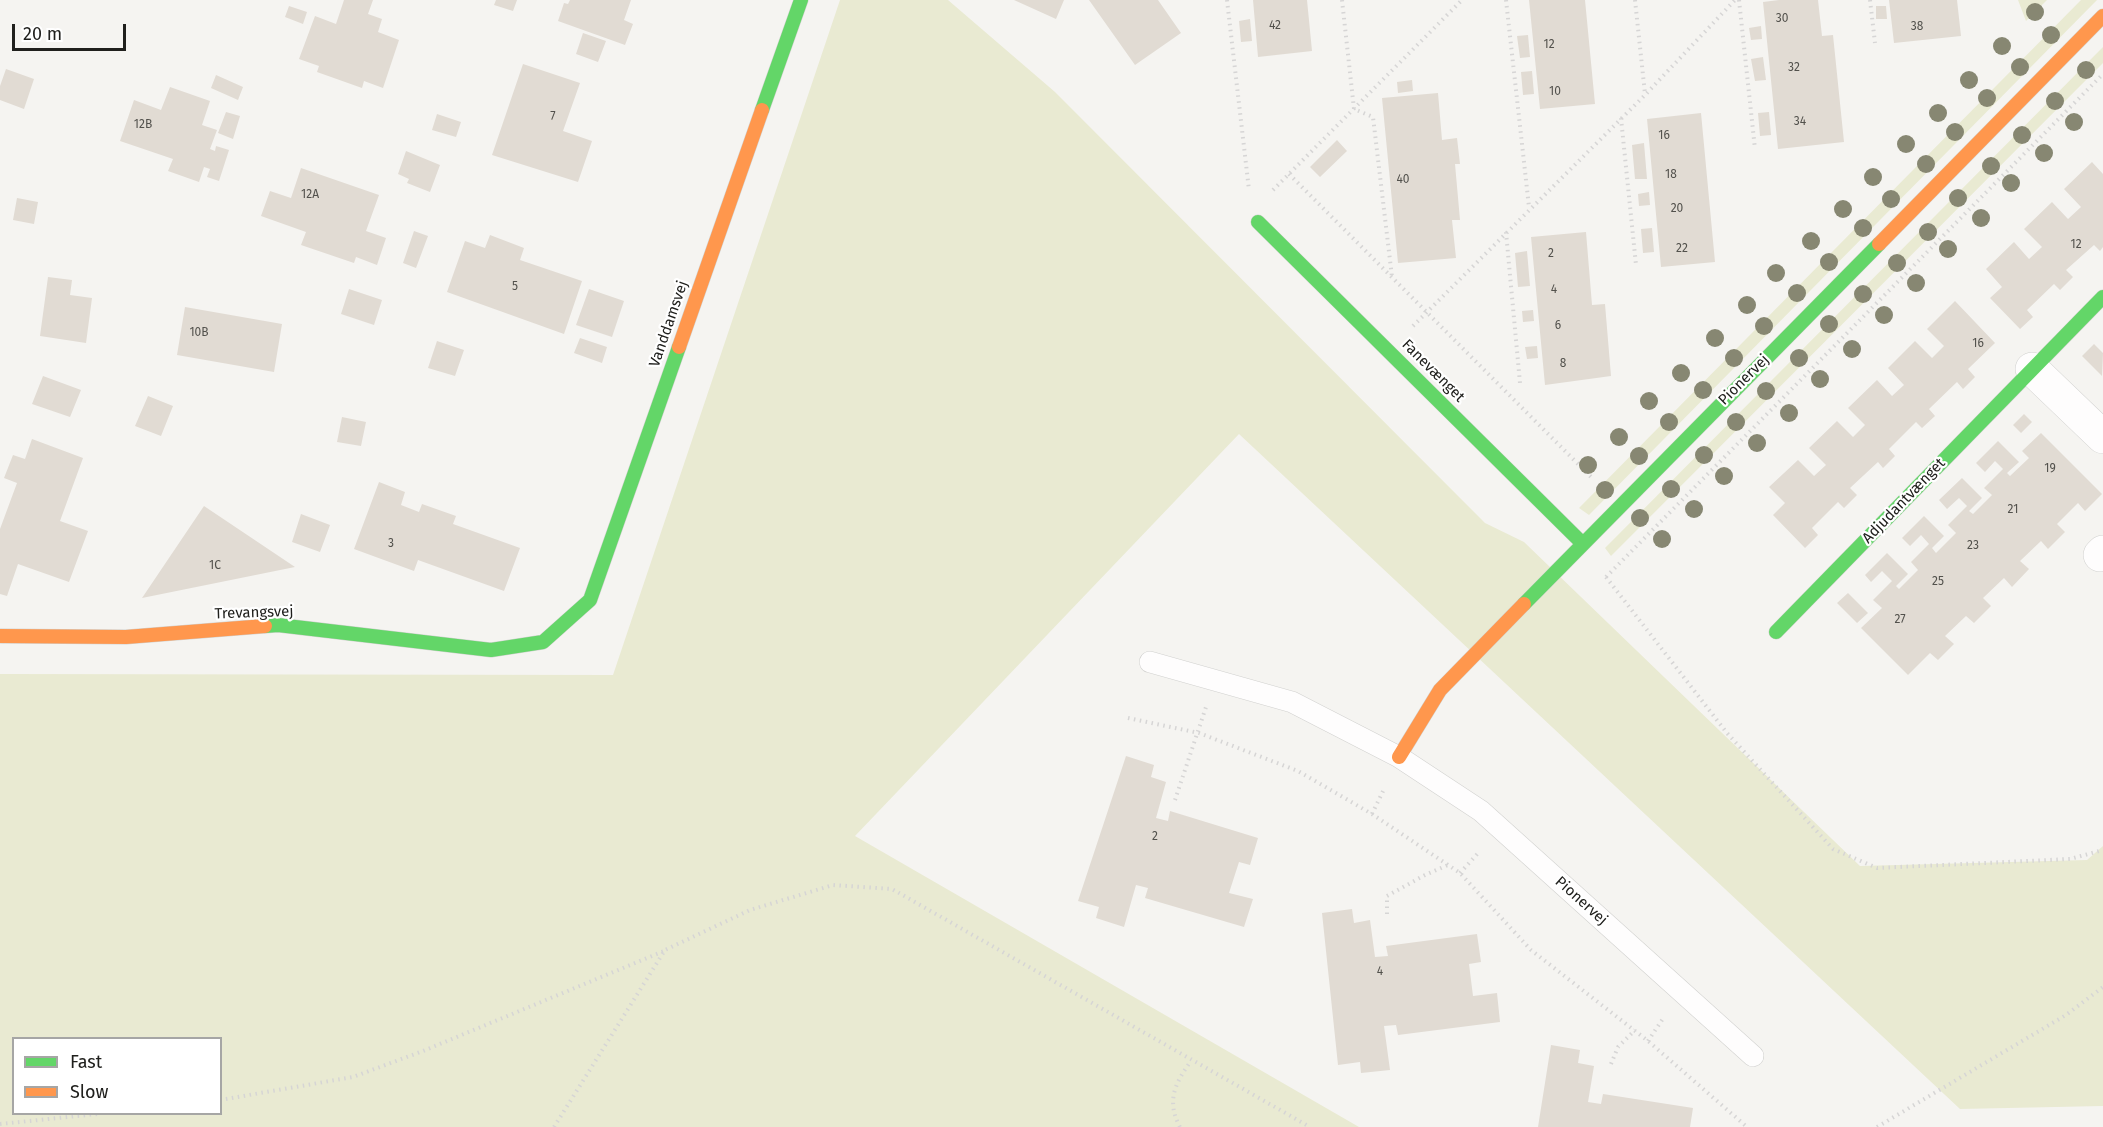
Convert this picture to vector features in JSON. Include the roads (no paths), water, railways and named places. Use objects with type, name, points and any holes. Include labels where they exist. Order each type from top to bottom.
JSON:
[{"type":"street","name":"Vanddamsvej","points":[[543,642],[590,600],[801,0]]},
{"type":"street","name":"Pionervej","points":[[1400,756],[1440,690],[2103,16]]},
{"type":"street","name":"Fanevænget","points":[[1255,217],[1583,544]]},
{"type":"street","name":"Adjudantvænget","points":[[1776,632],[2103,297]]},
{"type":"street","points":[[2032,369],[2103,437]]},
{"type":"street","name":"Trevangsvej","points":[[0,636],[126,637],[278,625],[490,650],[543,642]]},
{"type":"lane","name":"Pionervej","points":[[1150,662],[1292,702],[1400,756],[1481,811],[1753,1056]]}]
